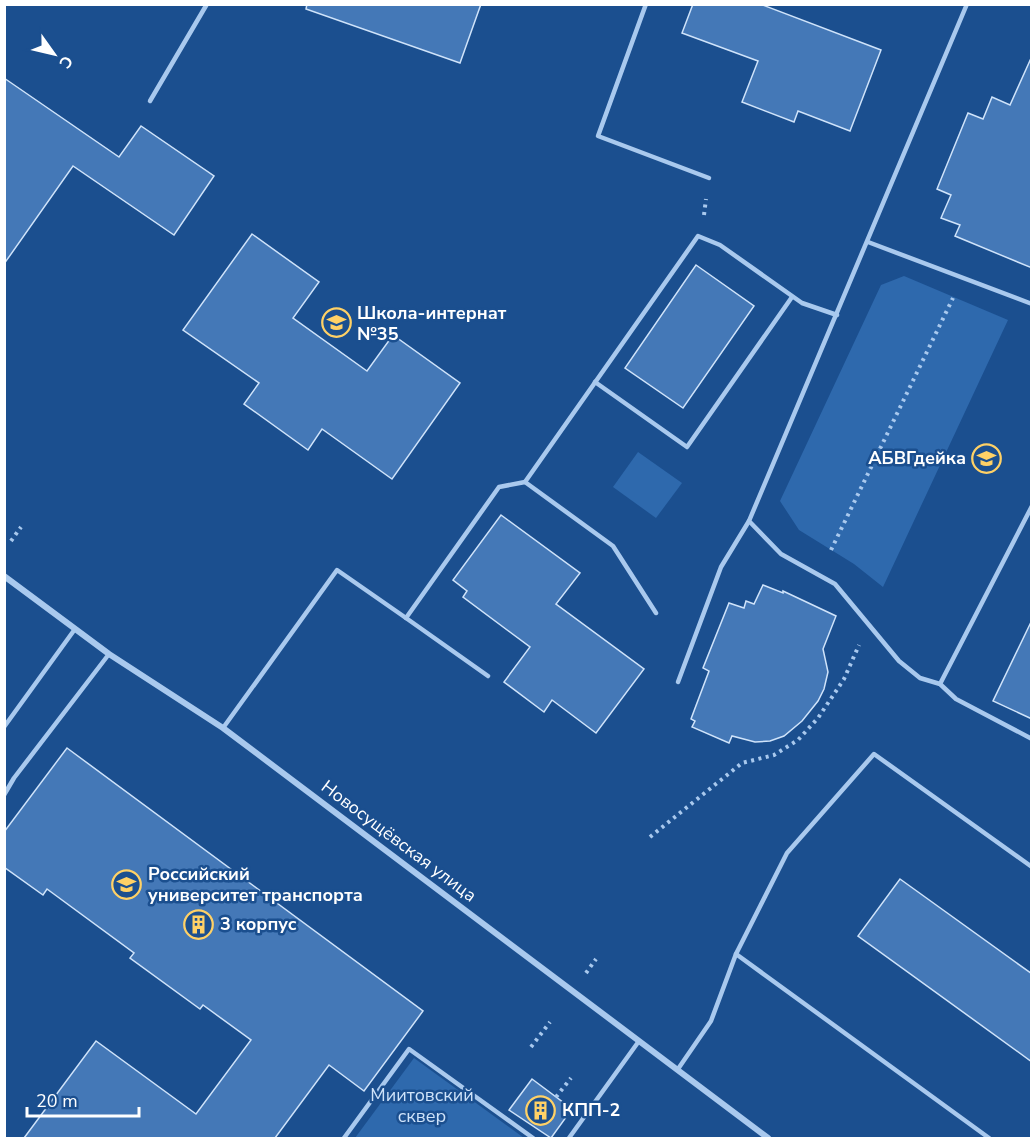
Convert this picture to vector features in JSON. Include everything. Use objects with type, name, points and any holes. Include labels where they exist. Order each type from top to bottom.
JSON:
[{"type":"street","name":"Новосущёвская улица","points":[[4,576],[109,654],[223,728],[768,1138]]},
{"type":"lane","points":[[150,101],[207,4]]},
{"type":"lane","points":[[646,4],[598,136],[709,178]]},
{"type":"lane","points":[[678,682],[721,567],[749,521],[967,4]]},
{"type":"lane","points":[[525,483],[698,236],[720,245],[802,303],[837,315]]},
{"type":"lane","points":[[868,242],[1032,304]]},
{"type":"lane","points":[[595,382],[687,447],[792,297]]},
{"type":"lane","points":[[406,618],[499,487],[525,483],[613,546],[656,614]]},
{"type":"lane","points":[[940,684],[1032,506]]},
{"type":"lane","points":[[749,521],[781,554],[835,584],[899,661],[920,678],[940,684],[956,699],[1032,739]]},
{"type":"lane","points":[[223,728],[337,570],[488,676]]},
{"type":"lane","points":[[4,727],[75,629]]},
{"type":"lane","points":[[4,795],[14,778],[109,654]]},
{"type":"lane","points":[[678,1069],[711,1021],[736,954],[787,853],[874,754],[1032,867]]},
{"type":"lane","points":[[736,954],[989,1138]]},
{"type":"lane","points":[[569,1138],[639,1041]]},
{"type":"lane","points":[[344,1138],[409,1049],[533,1138]]},
{"type":"path","points":[[698,236],[709,178]]},
{"type":"path","points":[[831,550],[954,297]]},
{"type":"path","points":[[10,541],[21,527]]},
{"type":"path","points":[[650,837],[742,763],[774,755],[798,740],[818,718],[844,679],[849,662],[870,625]]},
{"type":"path","points":[[585,974],[596,959]]},
{"type":"path","points":[[531,1047],[550,1022]]},
{"type":"path","points":[[556,1097],[571,1078]]},
{"type":"green space","points":[[904,276],[1008,320],[883,587],[854,564],[799,530],[780,501],[881,285]]},
{"type":"green space","points":[[638,452],[682,483],[656,518],[613,487]]},
{"type":"green space","name":"Миитовский сквер","points":[[414,1058],[524,1138],[355,1138]]},
{"type":"building","points":[[307,4],[481,4],[460,63],[306,9]]},
{"type":"building","points":[[693,4],[760,4],[881,50],[850,131],[798,111],[794,122],[742,102],[758,61],[682,33]]},
{"type":"building","points":[[1032,56],[1032,268],[955,236],[960,225],[941,218],[951,195],[937,189],[968,113],[983,119],[992,97],[1010,105]]},
{"type":"building","points":[[4,78],[119,157],[141,126],[214,176],[174,235],[73,166],[4,264]]},
{"type":"building","points":[[252,234],[319,282],[293,318],[367,371],[393,335],[460,383],[392,479],[322,429],[308,450],[244,404],[259,383],[183,330]]},
{"type":"building","points":[[696,265],[754,306],[683,408],[625,368]]},
{"type":"building","points":[[501,515],[580,573],[556,604],[644,669],[596,733],[552,700],[544,712],[504,682],[530,647],[463,597],[467,591],[453,580]]},
{"type":"building","points":[[763,585],[783,593],[783,591],[836,616],[823,649],[828,672],[818,701],[802,721],[784,736],[770,741],[755,742],[732,736],[729,743],[692,727],[695,721],[691,719],[709,671],[703,668],[729,603],[744,608],[746,601],[754,604]]},
{"type":"building","points":[[1032,620],[1032,719],[993,701]]},
{"type":"building","name":"3 корпус","points":[[67,748],[423,1011],[364,1091],[329,1065],[275,1138],[24,1138],[96,1041],[196,1114],[251,1040],[203,1005],[200,1009],[130,958],[134,953],[47,889],[43,895],[4,867],[4,832]]},
{"type":"building","points":[[900,879],[1032,974],[1032,1062],[858,936]]},
{"type":"building","name":"КПП-2","points":[[532,1079],[572,1109],[551,1138],[509,1110]]},
{"type":"place","name":"Школа-интернат №35","points":[[336,323]]},
{"type":"place","name":"АБВГдейка","points":[[987,458]]},
{"type":"place","name":"Российский университет транспорта","points":[[127,884]]},
{"type":"place","name":"3 корпус","points":[[199,924]]},
{"type":"place","name":"КПП-2","points":[[541,1110]]}]
